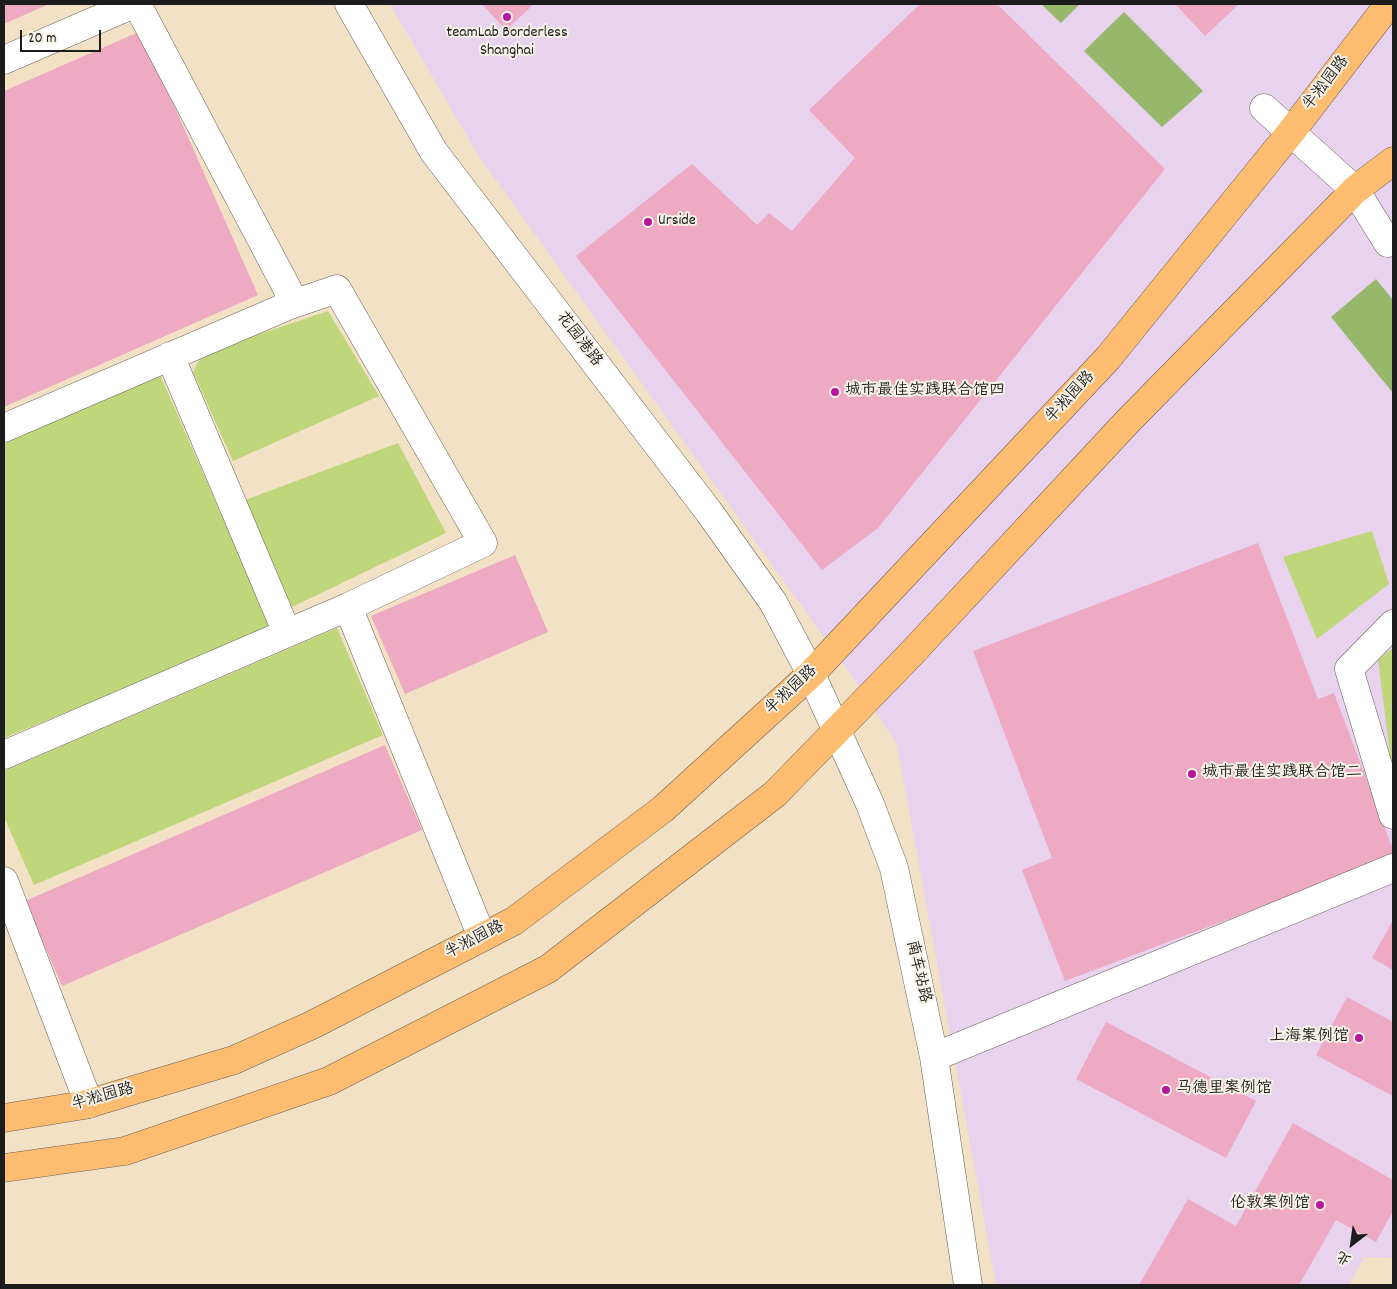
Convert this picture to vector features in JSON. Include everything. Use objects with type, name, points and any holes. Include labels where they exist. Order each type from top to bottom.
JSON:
[{"type":"main road","name":"半淞园路","points":[[4,1118],[89,1104],[234,1060],[312,1026],[514,921],[663,809],[811,674],[1108,358],[1290,132],[1389,4]]},
{"type":"main road","points":[[4,1168],[125,1151],[329,1081],[548,969],[775,794],[838,731],[1129,420],[1355,190],[1393,161]]},
{"type":"street","points":[[4,60],[136,4],[288,290],[290,305]]},
{"type":"street","name":"花园港路","points":[[349,4],[434,152],[709,512],[773,602],[811,674]]},
{"type":"street","points":[[1264,108],[1355,190],[1388,243]]},
{"type":"street","points":[[4,428],[290,305],[337,290],[483,543],[348,607],[4,756]]},
{"type":"street","points":[[170,356],[287,632]]},
{"type":"street","points":[[348,607],[482,937]]},
{"type":"street","points":[[1393,624],[1349,669],[1393,815]]},
{"type":"street","name":"南车站路","points":[[811,674],[870,804],[894,868],[934,1057],[968,1285]]},
{"type":"street","points":[[934,1057],[1393,868]]},
{"type":"street","points":[[4,881],[89,1104]]},
{"type":"shaded area","points":[[390,4],[1393,4],[1393,1258],[1364,1257],[1349,1285],[996,1285],[897,745],[864,693],[478,155]]},
{"type":"green space","points":[[1041,4],[1080,4],[1061,23]]},
{"type":"green space","points":[[1124,12],[1203,91],[1162,127],[1084,51]]},
{"type":"green space","points":[[1376,279],[1393,300],[1393,393],[1331,317]]},
{"type":"green space","points":[[328,311],[379,396],[233,461],[193,372],[203,353]]},
{"type":"green space","points":[[160,375],[271,628],[4,738],[4,444]]},
{"type":"green space","points":[[398,443],[446,533],[292,607],[245,500]]},
{"type":"green space","points":[[1372,531],[1389,584],[1317,639],[1283,557]]},
{"type":"green space","points":[[337,628],[383,735],[34,885],[4,817],[4,771]]},
{"type":"green space","points":[[1393,648],[1393,776],[1378,660]]},
{"type":"building","points":[[4,4],[49,4],[4,24]]},
{"type":"building","name":"teamLab Borderless Shanghai","points":[[482,4],[534,4],[506,30]]},
{"type":"building","name":"城市最佳实践联合馆四","points":[[920,4],[997,4],[1165,169],[878,528],[822,570],[576,256],[692,164],[757,225],[769,213],[792,231],[855,158],[809,110]]},
{"type":"building","points":[[1175,4],[1239,4],[1205,36]]},
{"type":"building","points":[[141,31],[258,295],[4,407],[4,91]]},
{"type":"building","name":"城市最佳实践联合馆二","points":[[1258,543],[1318,699],[1334,693],[1393,850],[1393,857],[1065,981],[1022,870],[1052,858],[973,651]]},
{"type":"building","points":[[515,555],[548,632],[405,694],[371,616]]},
{"type":"building","points":[[385,745],[422,830],[62,986],[25,901]]},
{"type":"building","points":[[1393,920],[1393,970],[1372,958]]},
{"type":"building","name":"上海案例馆","points":[[1347,997],[1393,1022],[1393,1096],[1316,1055]]},
{"type":"building","name":"马德里案例馆","points":[[1106,1022],[1256,1101],[1226,1158],[1076,1079]]},
{"type":"building","name":"伦敦案例馆","points":[[1293,1123],[1393,1180],[1393,1211],[1376,1242],[1336,1220],[1299,1285],[1139,1285],[1188,1199],[1236,1226]]},
{"type":"place","name":"teamLab Borderless Shanghai","points":[[507,17]]},
{"type":"place","name":"Urside","points":[[648,222]]},
{"type":"place","name":"城市最佳实践联合馆四","points":[[835,392]]},
{"type":"place","name":"城市最佳实践联合馆二","points":[[1192,774]]},
{"type":"place","name":"上海案例馆","points":[[1359,1038]]},
{"type":"place","name":"马德里案例馆","points":[[1166,1090]]},
{"type":"place","name":"伦敦案例馆","points":[[1320,1205]]}]
